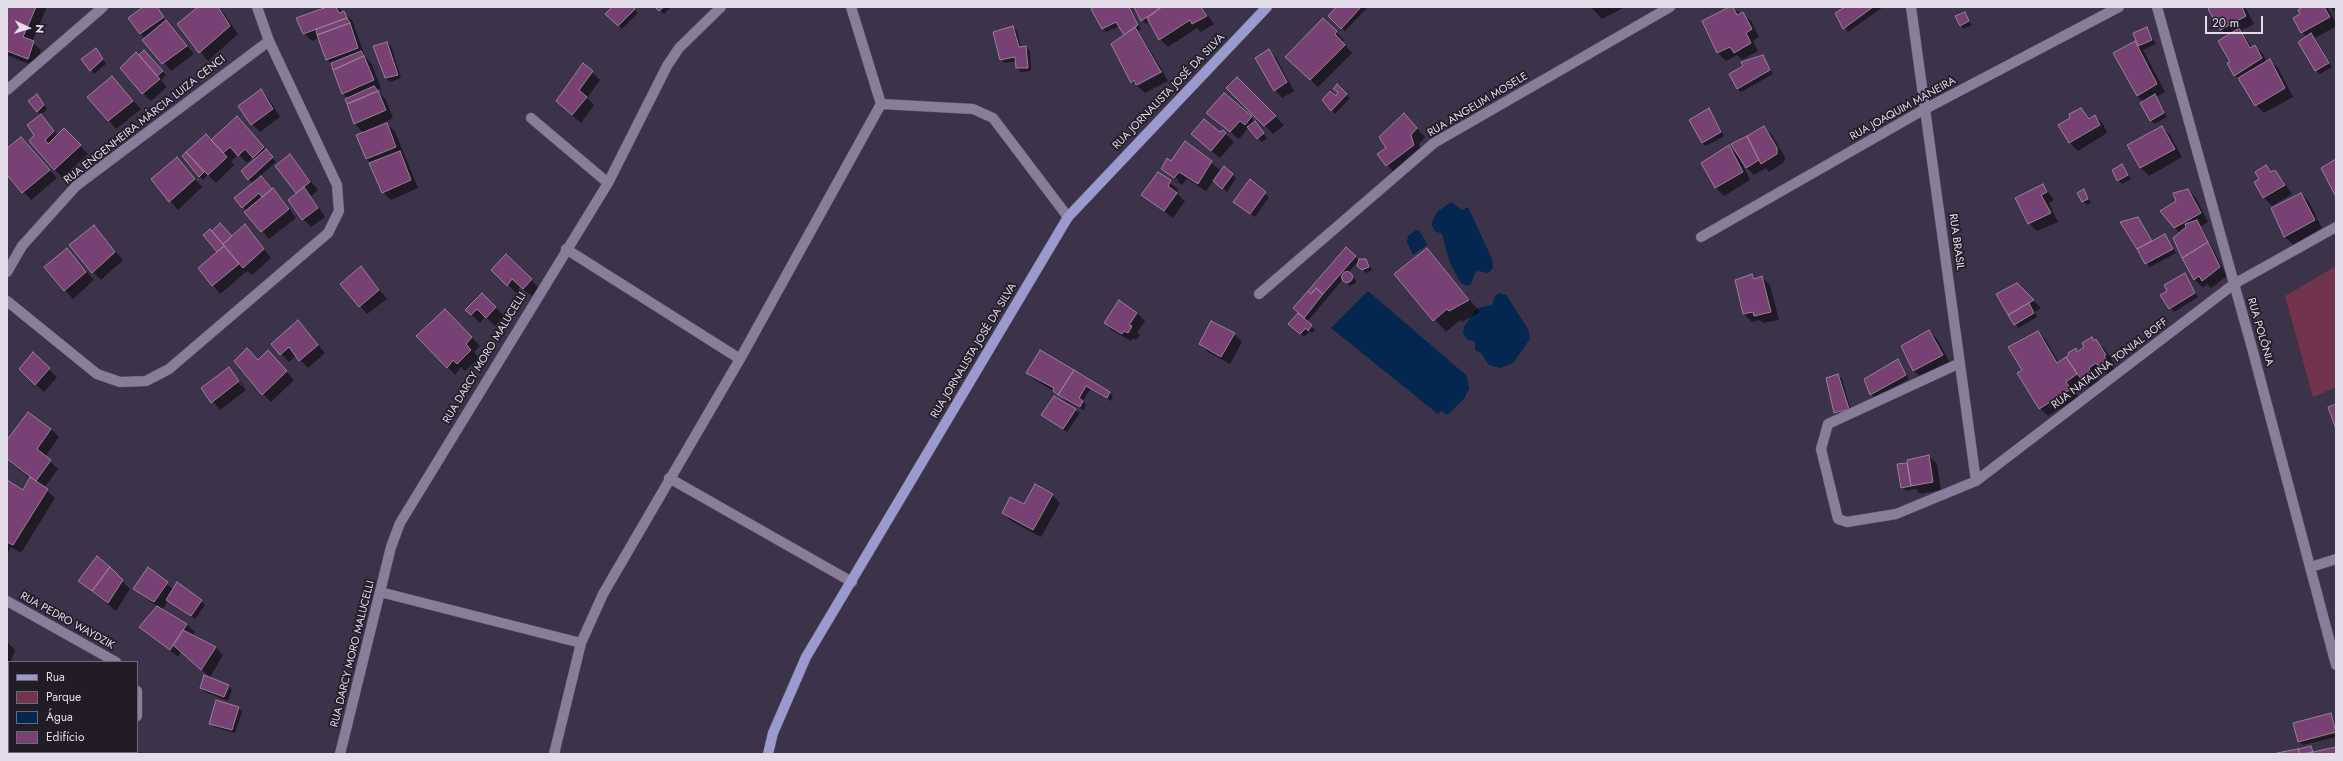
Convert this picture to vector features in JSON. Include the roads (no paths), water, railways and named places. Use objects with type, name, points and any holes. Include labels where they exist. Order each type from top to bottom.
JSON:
[{"type":"main road","name":"RUA JORNALISTA JOSÉ DA SILVA","points":[[768,754],[773,733],[806,657],[1068,217],[1267,7]]},
{"type":"street","points":[[7,90],[103,7]]},
{"type":"street","points":[[7,301],[97,374],[120,382],[146,381],[169,369],[328,233],[339,210],[336,185],[268,41],[257,7]]},
{"type":"street","name":"RUA DARCY MORO MALUCELLI","points":[[340,754],[391,547],[400,523],[608,182],[675,54],[721,7]]},
{"type":"street","points":[[554,754],[581,643],[603,594],[669,478],[740,359],[881,104],[851,7]]},
{"type":"street","name":"RUA ANGELIM MOSELE","points":[[1259,294],[1434,143],[1670,7]]},
{"type":"street","name":"RUA BRASIL","points":[[1911,7],[1976,481]]},
{"type":"street","name":"RUA JOAQUIM MANEIRA","points":[[1701,237],[1925,108],[2120,7]]},
{"type":"street","name":"RUA POLÔNIA","points":[[2157,7],[2311,567],[2336,665]]},
{"type":"street","name":"RUA ENGENHEIRA MÁRCIA LUIZA CENCI","points":[[7,272],[22,246],[76,186],[268,41]]},
{"type":"street","points":[[881,104],[973,109],[993,118],[1068,217]]},
{"type":"street","points":[[531,118],[608,182]]},
{"type":"street","name":"RUA NATALINA TONIAL BOFF","points":[[1960,363],[1828,424],[1820,449],[1838,520],[1847,522],[1896,514],[1976,481],[2234,284],[2336,227]]},
{"type":"street","points":[[566,249],[740,359]]},
{"type":"street","points":[[669,478],[852,582]]},
{"type":"street","points":[[2311,567],[2336,559]]},
{"type":"street","points":[[380,592],[581,643]]},
{"type":"street","name":"RUA PEDRO WAYDZIK","points":[[7,601],[114,661]]},
{"type":"water","points":[[1451,202],[1462,210],[1468,207],[1492,259],[1493,268],[1488,273],[1478,271],[1475,273],[1471,284],[1467,286],[1461,283],[1450,263],[1442,234],[1435,231],[1431,224],[1437,212]]},
{"type":"water","points":[[1416,230],[1419,230],[1427,245],[1413,255],[1407,242],[1408,236]]},
{"type":"water","points":[[1368,291],[1467,376],[1469,389],[1464,399],[1447,415],[1441,411],[1438,414],[1331,328]]},
{"type":"water","points":[[1499,293],[1506,295],[1528,329],[1530,339],[1513,363],[1500,368],[1489,365],[1481,353],[1475,350],[1475,341],[1468,340],[1463,333],[1464,327],[1477,308],[1492,305],[1495,296]]}]
